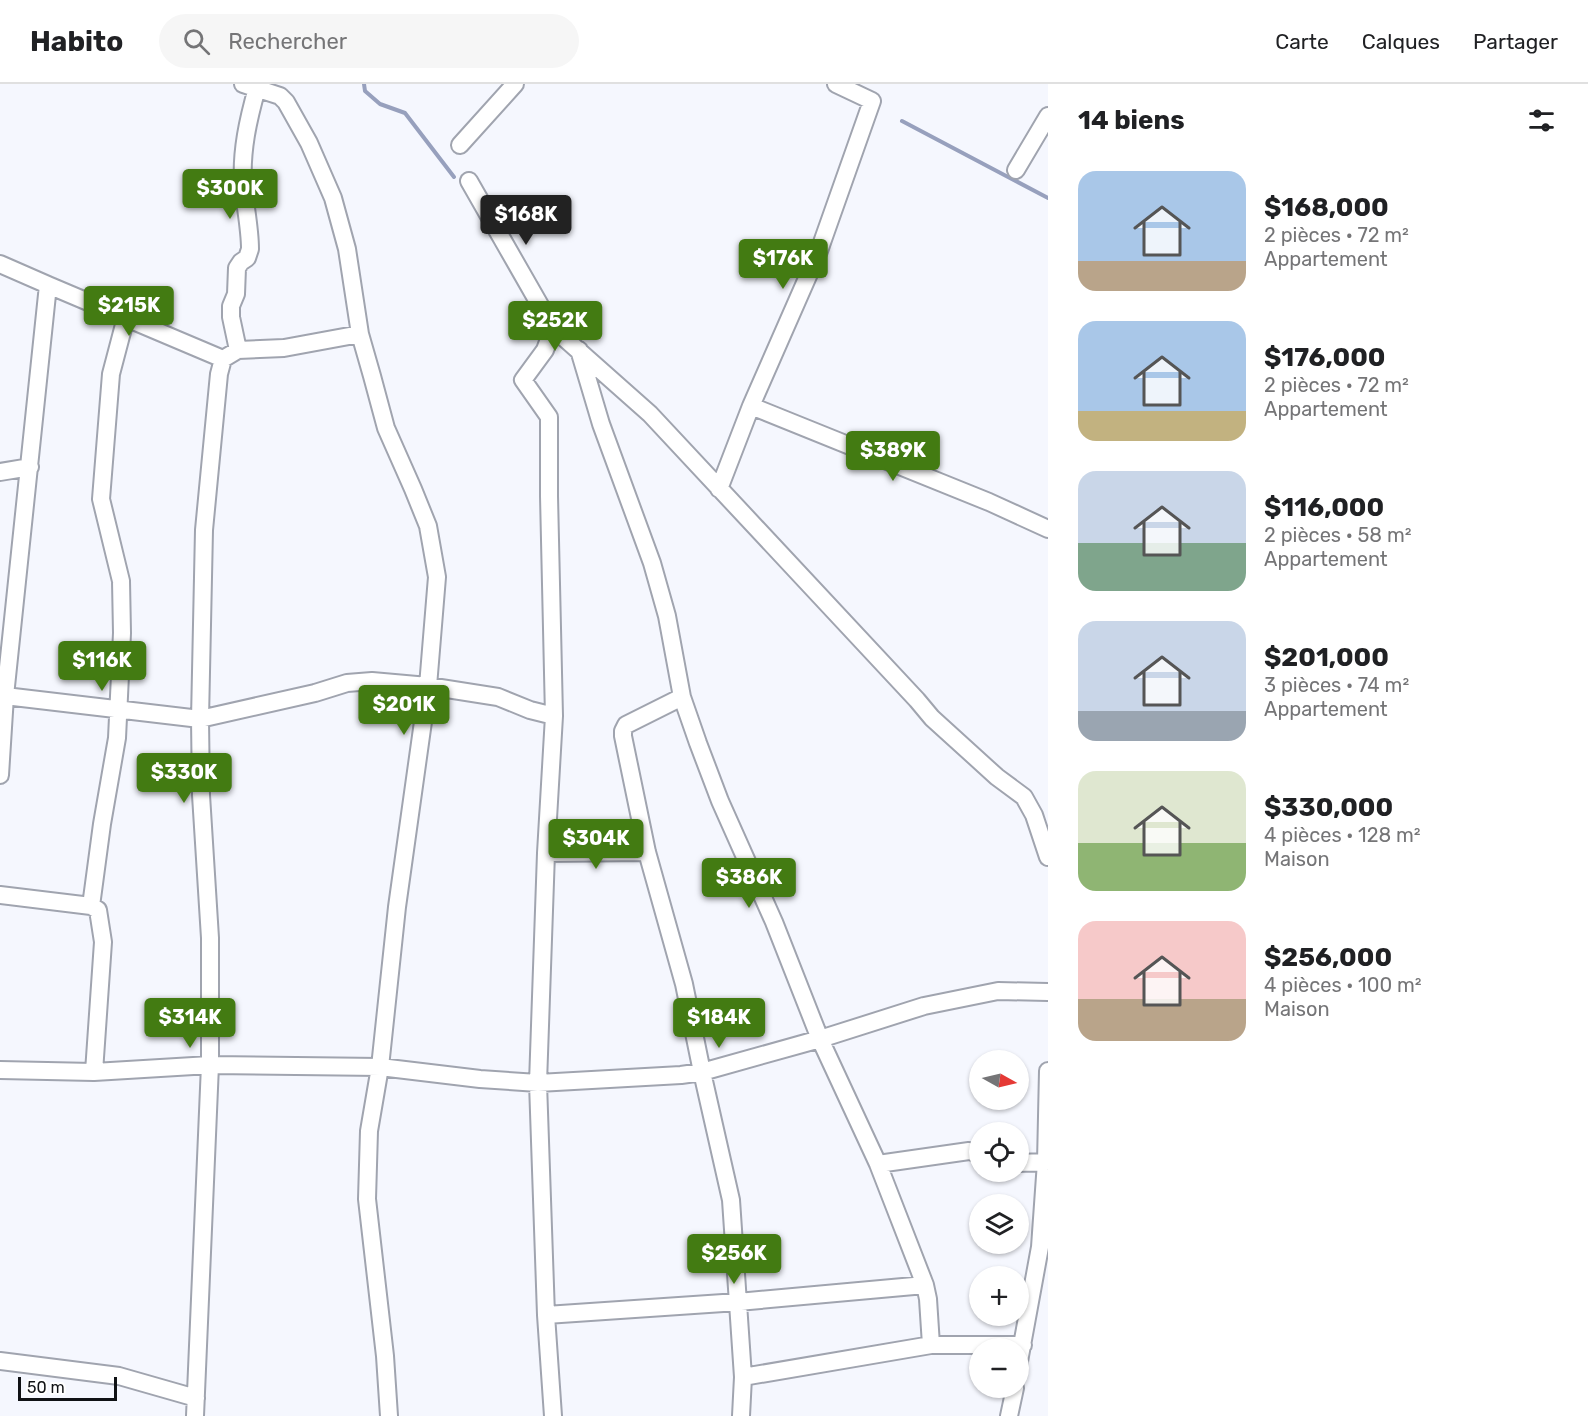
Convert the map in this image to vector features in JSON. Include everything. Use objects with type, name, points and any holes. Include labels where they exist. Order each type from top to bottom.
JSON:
[{"type":"street","points":[[460,145],[515,84]]},
{"type":"street","points":[[719,489],[751,406],[819,252],[872,101],[836,84]]},
{"type":"street","points":[[195,1416],[210,1065],[210,938],[201,795],[200,719],[204,530],[219,374],[230,355],[231,306],[236,294],[237,268],[247,258],[250,249],[243,183],[243,153],[250,86],[280,96],[286,102],[309,143],[333,198],[347,249],[360,334],[386,428],[428,526],[437,577],[428,686],[397,907],[380,1067],[369,1131],[368,1199],[389,1416]]},
{"type":"street","points":[[1017,170],[1048,116]]},
{"type":"street","points":[[469,181],[553,328],[650,414],[932,718],[997,777],[1024,797],[1034,815],[1048,858]]},
{"type":"street","points":[[0,264],[126,317],[230,355],[360,334]]},
{"type":"street","points":[[0,775],[4,696],[48,285]]},
{"type":"street","points":[[91,906],[117,738],[122,633],[121,581],[101,499],[111,374],[126,317]]},
{"type":"street","points":[[553,328],[545,350],[523,380],[549,417],[554,716],[546,853],[538,1083],[546,1315],[553,1416]]},
{"type":"street","points":[[579,350],[601,424],[652,563],[667,616],[682,697],[720,801],[774,922],[820,1039],[878,1164],[925,1285],[931,1345]]},
{"type":"street","points":[[751,406],[980,498],[1048,529]]},
{"type":"street","points":[[0,472],[30,467]]},
{"type":"street","points":[[4,696],[200,719],[315,693],[348,683],[372,681],[428,686],[498,697],[530,710],[554,716]]},
{"type":"street","points":[[682,697],[626,725],[623,731],[647,852],[684,984],[731,1200],[743,1377],[741,1416]]},
{"type":"street","points":[[546,853],[647,852]]},
{"type":"street","points":[[0,895],[91,906],[98,910],[103,942],[94,1072]]},
{"type":"street","points":[[0,1070],[94,1072],[210,1065],[380,1067],[480,1079],[538,1083],[681,1075],[702,1072],[820,1039],[924,1006],[998,991],[1048,992]]},
{"type":"street","points":[[1024,1338],[1040,1247],[1046,1162],[1048,1071]]},
{"type":"street","points":[[878,1164],[969,1151]]},
{"type":"street","points":[[1029,1163],[1046,1162]]},
{"type":"street","points":[[546,1315],[738,1302],[925,1285]]},
{"type":"street","points":[[743,1377],[931,1345],[969,1345]]},
{"type":"street","points":[[0,1361],[119,1376],[196,1398]]},
{"type":"street","points":[[1009,1416],[1013,1398]]},
{"type":"waterway","points":[[364,84],[365,91],[380,104],[405,113],[454,177]]},
{"type":"waterway","points":[[902,121],[1048,198]]}]
